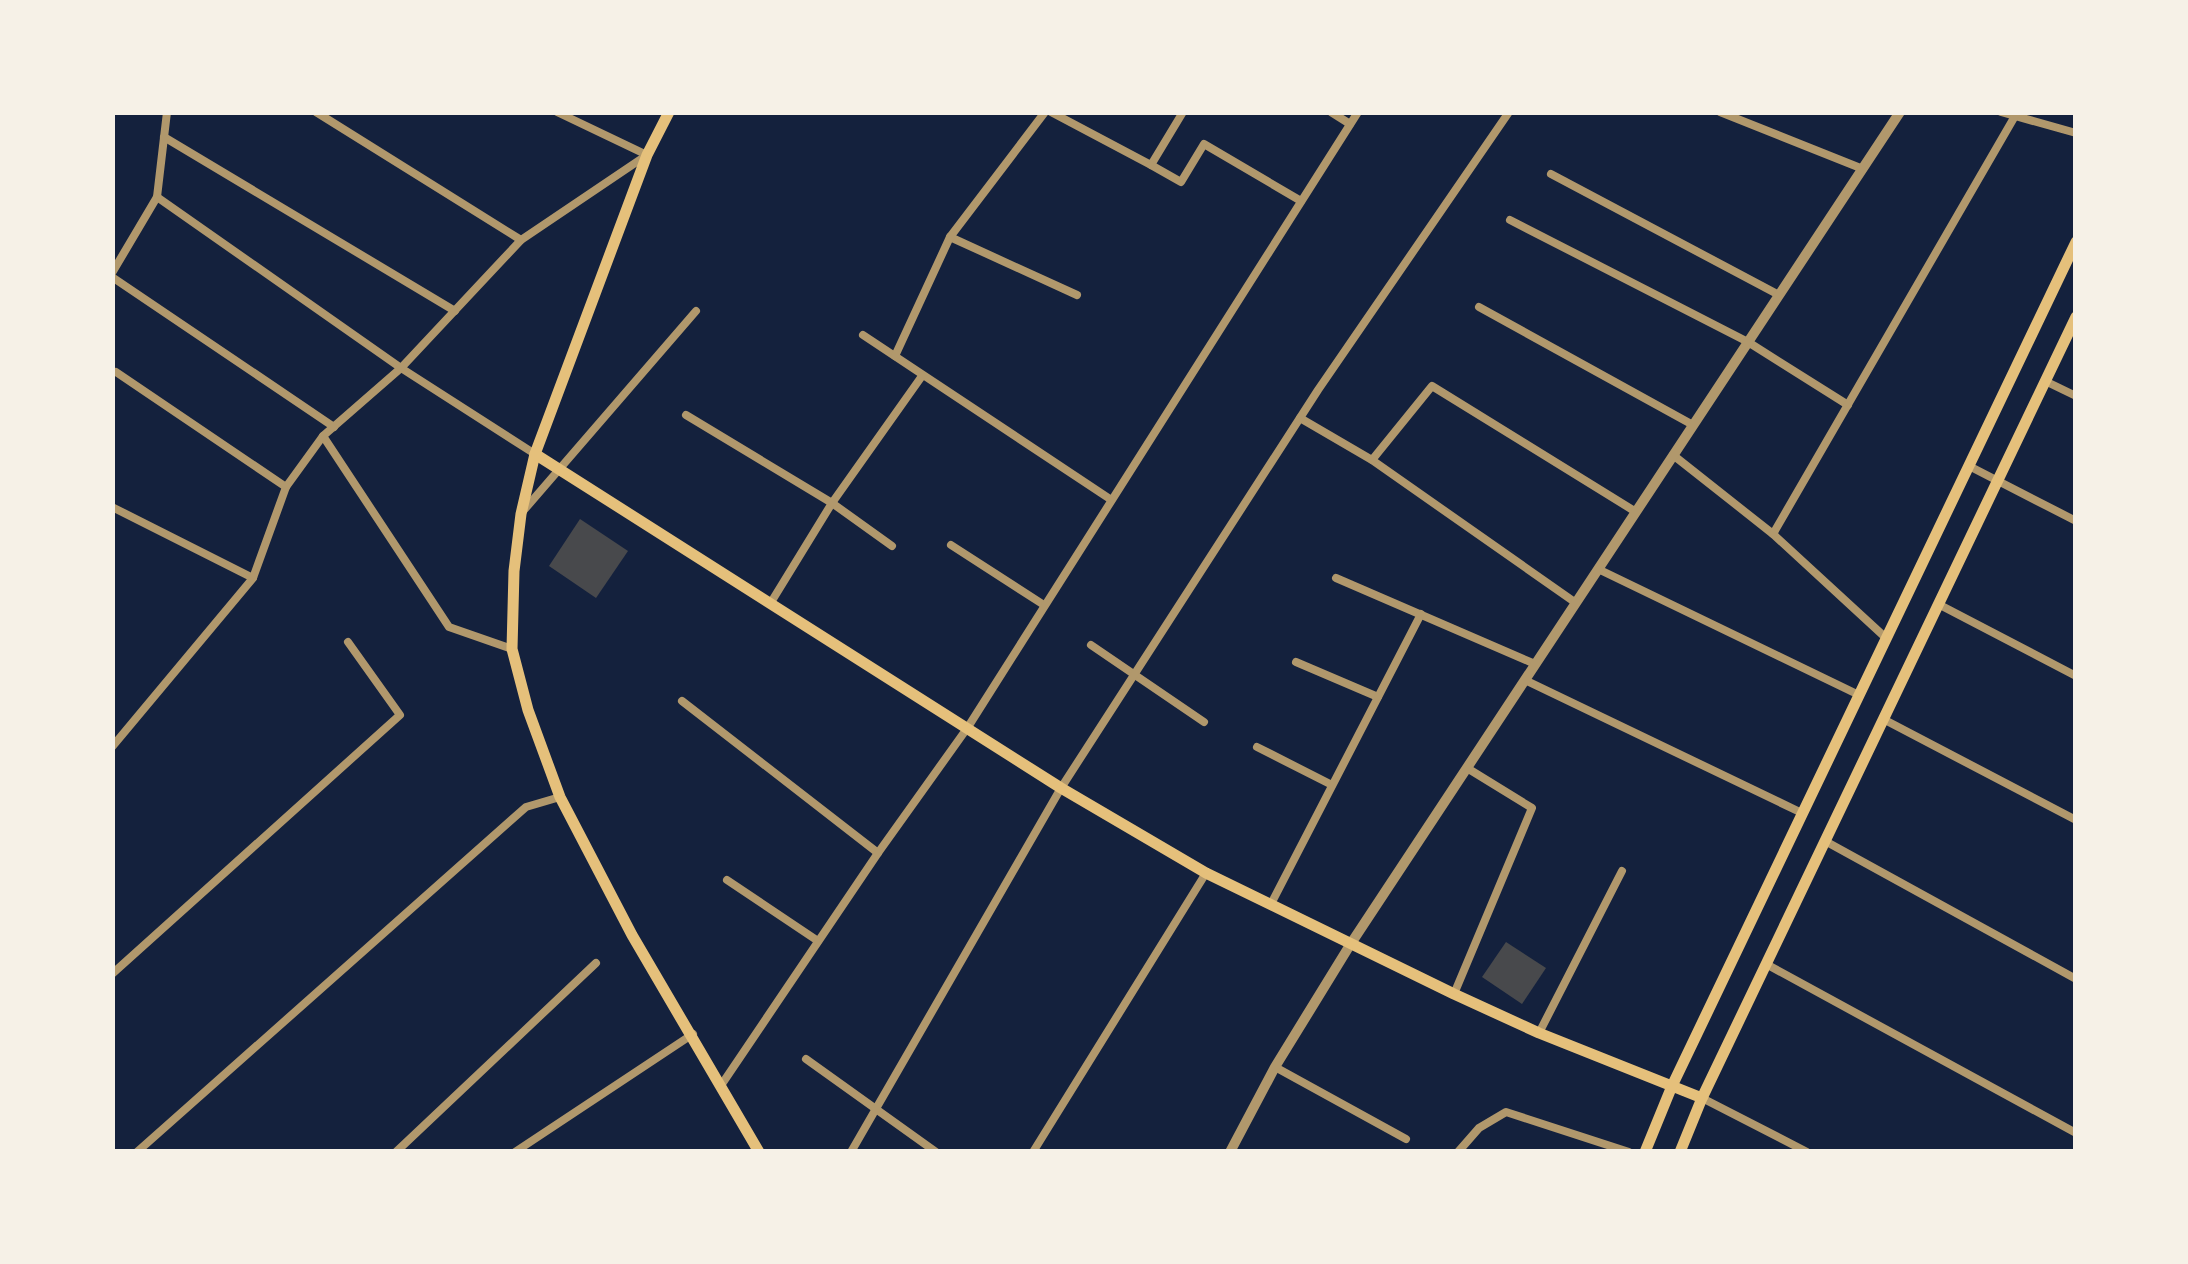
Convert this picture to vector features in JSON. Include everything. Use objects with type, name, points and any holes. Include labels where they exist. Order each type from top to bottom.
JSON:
[{"type":"main road","points":[[669,112],[647,155],[535,454],[521,514],[514,571],[512,649],[528,710],[560,797],[632,935],[759,1152]]},
{"type":"main road","points":[[1645,1152],[1672,1086],[2076,242]]},
{"type":"main road","points":[[1680,1152],[1702,1098],[2076,317]]},
{"type":"main road","points":[[535,454],[1061,788],[1206,873],[1539,1033],[1702,1098]]},
{"type":"street","points":[[167,112],[157,197],[112,275],[334,427]]},
{"type":"street","points":[[316,112],[521,240]]},
{"type":"street","points":[[557,112],[647,155]]},
{"type":"street","points":[[895,356],[950,238],[1048,112],[1181,182],[1204,144],[1300,201]]},
{"type":"street","points":[[1151,164],[1184,112]]},
{"type":"street","points":[[1331,112],[1350,124]]},
{"type":"street","points":[[722,1084],[968,727],[1358,112]]},
{"type":"street","points":[[851,1152],[1061,788],[1300,418],[1509,112]]},
{"type":"street","points":[[1720,112],[1862,169]]},
{"type":"street","points":[[1230,1152],[1275,1067],[1350,944],[1900,112]]},
{"type":"street","points":[[2002,112],[2076,133]]},
{"type":"street","points":[[1774,534],[2015,116]]},
{"type":"street","points":[[164,137],[456,311]]},
{"type":"street","points":[[112,747],[253,578],[286,487],[323,436],[401,368],[521,240],[647,155]]},
{"type":"street","points":[[1552,174],[1779,296]]},
{"type":"street","points":[[157,197],[401,368],[535,454]]},
{"type":"street","points":[[1510,220],[1748,342],[1848,406]]},
{"type":"street","points":[[950,238],[1077,294]]},
{"type":"street","points":[[1480,308],[1693,426]]},
{"type":"street","points":[[521,514],[696,311]]},
{"type":"street","points":[[863,334],[1110,499]]},
{"type":"street","points":[[116,372],[286,487]]},
{"type":"street","points":[[770,604],[832,502],[922,376]]},
{"type":"street","points":[[2044,381],[2076,396]]},
{"type":"street","points":[[1372,460],[1432,386],[1636,512]]},
{"type":"street","points":[[686,415],[832,502],[892,546]]},
{"type":"street","points":[[1300,418],[1372,460],[1576,603]]},
{"type":"street","points":[[323,436],[449,628],[512,649]]},
{"type":"street","points":[[1673,455],[1774,534],[1886,638]]},
{"type":"street","points":[[1969,466],[2076,521]]},
{"type":"street","points":[[112,507],[253,578]]},
{"type":"street","points":[[951,545],[1044,605]]},
{"type":"street","points":[[1598,570],[1859,695]]},
{"type":"street","points":[[1336,578],[1535,664]]},
{"type":"street","points":[[1938,604],[2076,676]]},
{"type":"street","points":[[1271,904],[1421,614]]},
{"type":"street","points":[[112,974],[400,715],[348,642]]},
{"type":"street","points":[[1090,646],[1204,722]]},
{"type":"street","points":[[1296,662],[1378,698]]},
{"type":"street","points":[[1525,680],[1802,813]]},
{"type":"street","points":[[682,701],[878,854]]},
{"type":"street","points":[[1883,718],[2076,820]]},
{"type":"street","points":[[1258,747],[1332,785]]},
{"type":"street","points":[[1454,994],[1532,808],[1466,768]]},
{"type":"street","points":[[137,1152],[526,807],[560,797]]},
{"type":"street","points":[[1825,840],[2076,979]]},
{"type":"street","points":[[1539,1033],[1622,871]]},
{"type":"street","points":[[1033,1152],[1206,873]]},
{"type":"street","points":[[726,880],[818,941]]},
{"type":"street","points":[[396,1152],[596,963]]},
{"type":"street","points":[[1766,964],[2076,1133]]},
{"type":"street","points":[[515,1152],[693,1034]]},
{"type":"street","points":[[806,1059],[936,1152]]},
{"type":"street","points":[[1275,1067],[1406,1139]]},
{"type":"street","points":[[1702,1098],[1807,1152]]},
{"type":"street","points":[[1458,1152],[1479,1128],[1506,1112],[1629,1152]]},
{"type":"building","points":[[580,519],[628,551],[596,598],[549,566]]},
{"type":"building","points":[[1506,942],[1546,968],[1522,1004],[1482,977]]}]
